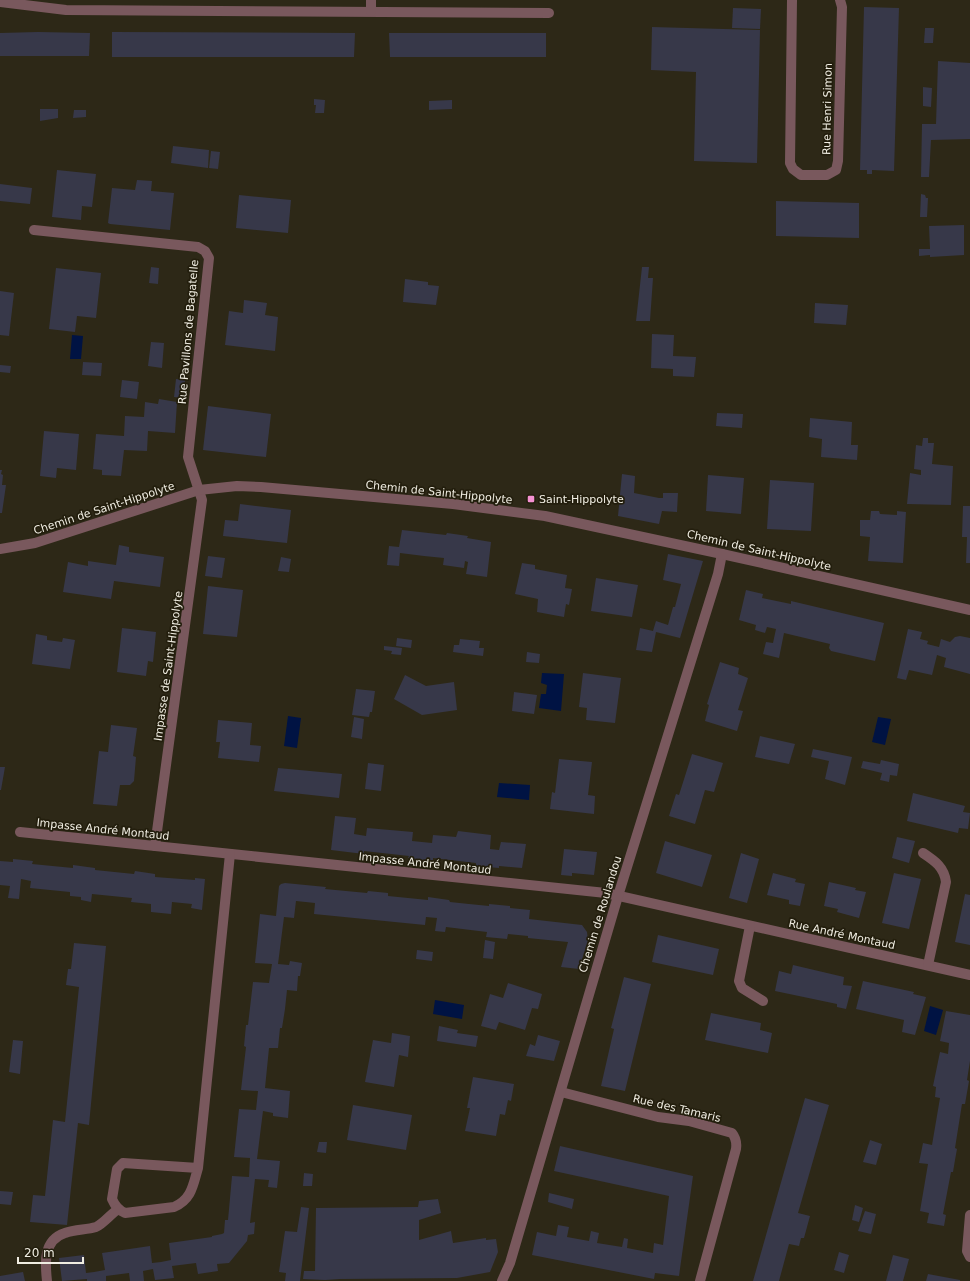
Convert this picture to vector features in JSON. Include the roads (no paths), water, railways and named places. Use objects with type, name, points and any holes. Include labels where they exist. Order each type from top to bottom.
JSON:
[{"type":"street","points":[[371,0],[371,12]]},
{"type":"street","name":"Rue Henri Simon","points":[[792,0],[790,163],[792,169],[801,175],[827,175],[836,170],[838,161],[842,7],[840,0]]},
{"type":"street","points":[[0,2],[66,10],[548,12]]},
{"type":"street","name":"Rue Pavillons de Bagatelle","points":[[34,230],[198,248],[205,251],[209,258],[188,457],[199,490]]},
{"type":"street","name":"Chemin de Saint-Hippolyte","points":[[0,549],[35,543],[199,490],[230,486],[261,486],[453,504],[545,516],[970,610]]},
{"type":"street","name":"Impasse de Saint-Hippolyte","points":[[156,846],[202,500],[199,490]]},
{"type":"street","name":"Chemin de Roulandou","points":[[503,1279],[510,1263],[618,896],[718,574],[722,554]]},
{"type":"street","name":"Impasse André Montaud","points":[[20,832],[618,896]]},
{"type":"street","points":[[923,853],[938,863],[942,868],[946,882],[928,965]]},
{"type":"street","points":[[198,1168],[123,1163],[117,1169],[114,1178],[112,1199],[118,1209],[129,1213],[174,1207],[181,1204],[190,1193],[198,1168],[230,854]]},
{"type":"street","name":"Rue André Montaud","points":[[618,896],[970,975]]},
{"type":"street","points":[[750,926],[739,981],[742,988],[763,1001]]},
{"type":"street","name":"Rue des Tamaris","points":[[561,1092],[658,1117],[690,1121],[732,1133],[735,1136],[737,1142],[736,1149],[700,1281]]},
{"type":"street","points":[[47,1281],[45,1262],[46,1254],[52,1242],[58,1236],[65,1233],[97,1226],[118,1209]]},
{"type":"street","points":[[970,1215],[967,1251],[970,1256]]},
{"type":"street","points":[[503,1279],[515,1281]]},
{"type":"water","points":[[72,335],[83,336],[81,359],[70,359]]},
{"type":"water","points":[[542,673],[564,674],[561,711],[539,708],[541,694],[546,694],[547,685],[541,683]]},
{"type":"water","points":[[288,716],[301,718],[297,748],[284,746]]},
{"type":"water","points":[[878,717],[891,719],[885,745],[872,742]]},
{"type":"water","points":[[499,783],[530,785],[529,800],[497,797]]},
{"type":"water","points":[[435,1000],[464,1005],[462,1019],[433,1014]]},
{"type":"water","points":[[930,1006],[943,1010],[936,1035],[924,1031]]},
{"type":"place","name":"Saint-Hippolyte","points":[[531,499]]}]
